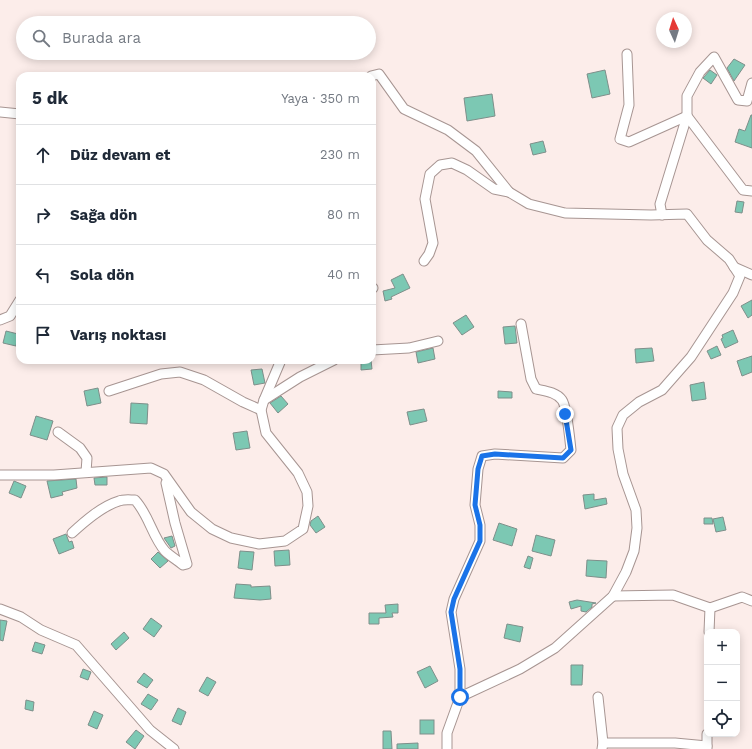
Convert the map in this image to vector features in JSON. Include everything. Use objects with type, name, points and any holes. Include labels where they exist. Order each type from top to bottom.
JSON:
[{"type":"street","points":[[627,54],[629,105],[620,139],[629,142],[687,116]]},
{"type":"street","points":[[662,215],[660,204],[687,116],[687,96],[700,72],[714,57],[738,100],[747,101],[752,83]]},
{"type":"street","points":[[376,75],[379,74],[404,109],[448,130],[476,151],[509,192]]},
{"type":"street","points":[[0,112],[16,114]]},
{"type":"street","points":[[687,116],[744,190],[752,191]]},
{"type":"street","points":[[424,261],[429,254],[433,243],[425,199],[430,174],[440,165],[452,164],[467,170],[494,189],[509,192],[529,204],[565,213],[662,215],[687,214],[707,240],[729,259],[740,276],[733,293],[690,357],[662,390],[639,402],[623,415],[617,428],[618,449],[622,468],[636,510],[637,528],[634,551],[626,572],[613,596],[555,648],[520,669],[460,697]]},
{"type":"street","points":[[734,267],[752,275]]},
{"type":"street","points":[[0,320],[10,316],[16,304]]},
{"type":"street","points":[[447,749],[447,733],[460,697],[460,669],[451,612],[454,599],[480,541],[480,525],[475,505],[478,469],[482,456],[495,454],[563,458],[571,450],[568,427],[562,401],[551,392],[536,389],[531,379],[521,324]]},
{"type":"street","points":[[376,350],[409,348],[438,341]]},
{"type":"street","points":[[0,475],[54,474],[151,468],[164,474],[191,512],[212,529],[231,538],[259,544],[285,541],[303,529],[308,506],[307,492],[298,473],[266,433],[261,410],[279,364]]},
{"type":"street","points":[[264,400],[300,377],[326,364]]},
{"type":"street","points":[[109,391],[161,374],[180,372],[204,380],[243,402],[261,410]]},
{"type":"street","points":[[58,432],[80,448],[88,458],[86,472]]},
{"type":"street","points":[[72,533],[82,523],[101,510],[120,500],[135,500],[143,508],[150,527],[165,551],[183,565],[187,564],[175,523],[171,499],[164,474]]},
{"type":"street","points":[[613,596],[673,595],[710,608],[742,597],[752,601]]},
{"type":"street","points":[[709,629],[710,608]]},
{"type":"street","points":[[0,609],[21,617],[41,630],[76,645],[150,730],[174,749]]},
{"type":"street","points":[[598,697],[603,746],[675,742],[707,747]]},
{"type":"building","points":[[734,59],[745,65],[734,81],[727,68]]},
{"type":"building","points":[[605,70],[610,94],[592,98],[587,74]]},
{"type":"building","points":[[710,70],[717,75],[711,84],[703,78]]},
{"type":"building","points":[[492,94],[495,116],[467,121],[464,98]]},
{"type":"building","points":[[751,115],[752,148],[735,142],[739,129],[745,131]]},
{"type":"building","points":[[543,141],[546,152],[533,155],[530,144]]},
{"type":"building","points":[[737,201],[744,202],[742,213],[735,212]]},
{"type":"building","points":[[403,274],[410,288],[391,297],[392,299],[385,301],[383,291],[395,288],[391,280]]},
{"type":"building","points":[[752,300],[752,315],[748,318],[741,306]]},
{"type":"building","points":[[466,315],[474,327],[462,335],[453,323]]},
{"type":"building","points":[[515,326],[517,343],[505,344],[503,327]]},
{"type":"building","points":[[733,330],[738,342],[725,348],[721,339],[723,338],[722,335]]},
{"type":"building","points":[[6,331],[16,334],[16,346],[3,343]]},
{"type":"building","points":[[717,346],[721,355],[711,359],[707,351]]},
{"type":"building","points":[[433,348],[435,359],[418,363],[416,352]]},
{"type":"building","points":[[652,348],[654,361],[636,363],[635,349]]},
{"type":"building","points":[[752,356],[752,372],[742,376],[737,361]]},
{"type":"building","points":[[361,364],[371,364],[372,369],[361,370]]},
{"type":"building","points":[[262,369],[265,383],[254,385],[251,370]]},
{"type":"building","points":[[704,382],[706,399],[692,401],[690,385]]},
{"type":"building","points":[[98,388],[101,403],[87,406],[84,391]]},
{"type":"building","points":[[498,391],[512,392],[512,398],[498,398]]},
{"type":"building","points":[[281,396],[288,404],[278,413],[270,403]]},
{"type":"building","points":[[131,403],[148,404],[147,424],[130,423]]},
{"type":"building","points":[[424,409],[427,421],[410,425],[407,412]]},
{"type":"building","points":[[36,416],[53,421],[47,440],[30,435]]},
{"type":"building","points":[[247,431],[250,448],[236,450],[233,433]]},
{"type":"building","points":[[107,477],[107,485],[95,485],[94,478]]},
{"type":"building","points":[[76,479],[77,488],[62,492],[63,495],[51,498],[47,481]]},
{"type":"building","points":[[14,481],[26,486],[21,498],[9,493]]},
{"type":"building","points":[[594,494],[594,500],[606,498],[607,504],[585,509],[583,495]]},
{"type":"building","points":[[318,516],[325,527],[316,533],[310,525],[311,521]]},
{"type":"building","points":[[723,517],[726,530],[716,532],[713,519]]},
{"type":"building","points":[[704,518],[712,518],[713,524],[704,524]]},
{"type":"building","points":[[499,523],[517,529],[512,546],[493,540]]},
{"type":"building","points":[[66,534],[69,542],[72,541],[74,548],[59,554],[53,539]]},
{"type":"building","points":[[536,535],[555,540],[551,556],[532,551]]},
{"type":"building","points":[[172,536],[175,546],[171,548],[164,538]]},
{"type":"building","points":[[289,550],[290,565],[275,566],[274,551]]},
{"type":"building","points":[[240,551],[254,552],[252,570],[238,568]]},
{"type":"building","points":[[158,552],[168,561],[160,568],[151,559]]},
{"type":"building","points":[[528,556],[533,558],[530,569],[524,567]]},
{"type":"building","points":[[587,560],[607,561],[606,578],[586,576]]},
{"type":"building","points":[[236,584],[251,585],[251,587],[270,586],[271,599],[260,600],[234,598]]},
{"type":"building","points":[[577,600],[596,603],[592,604],[592,607],[586,612],[581,611],[581,606],[571,609],[569,602]]},
{"type":"building","points":[[398,604],[398,613],[392,613],[393,617],[379,618],[379,624],[369,624],[369,613],[386,613],[385,605]]},
{"type":"building","points":[[151,618],[162,626],[154,637],[143,629]]},
{"type":"building","points":[[0,620],[7,621],[3,641],[0,640]]},
{"type":"building","points":[[507,624],[523,627],[520,642],[504,638]]},
{"type":"building","points":[[124,632],[129,638],[116,650],[111,644]]},
{"type":"building","points":[[35,642],[45,645],[42,654],[32,651]]},
{"type":"building","points":[[571,665],[583,665],[582,685],[571,685]]},
{"type":"building","points":[[430,666],[438,681],[425,688],[417,672]]},
{"type":"building","points":[[83,669],[91,672],[88,680],[80,677]]},
{"type":"building","points":[[144,673],[153,680],[147,688],[137,682]]},
{"type":"building","points":[[207,677],[216,682],[208,696],[199,691]]},
{"type":"building","points":[[148,694],[158,700],[151,710],[141,704]]},
{"type":"building","points":[[26,700],[34,702],[33,711],[25,709]]},
{"type":"building","points":[[178,708],[186,712],[181,725],[172,721]]},
{"type":"building","points":[[94,711],[103,715],[97,729],[88,725]]},
{"type":"building","points":[[420,720],[434,720],[434,734],[420,734]]},
{"type":"building","points":[[136,730],[144,736],[135,749],[126,742]]},
{"type":"building","points":[[383,731],[391,731],[392,749],[383,749]]},
{"type":"building","points":[[418,743],[418,749],[397,749],[397,744]]},
{"type":"route","points":[[460,697],[460,669],[451,612],[454,599],[480,541],[480,525],[475,505],[478,469],[482,456],[495,454],[563,458],[571,450],[565,414]]}]
